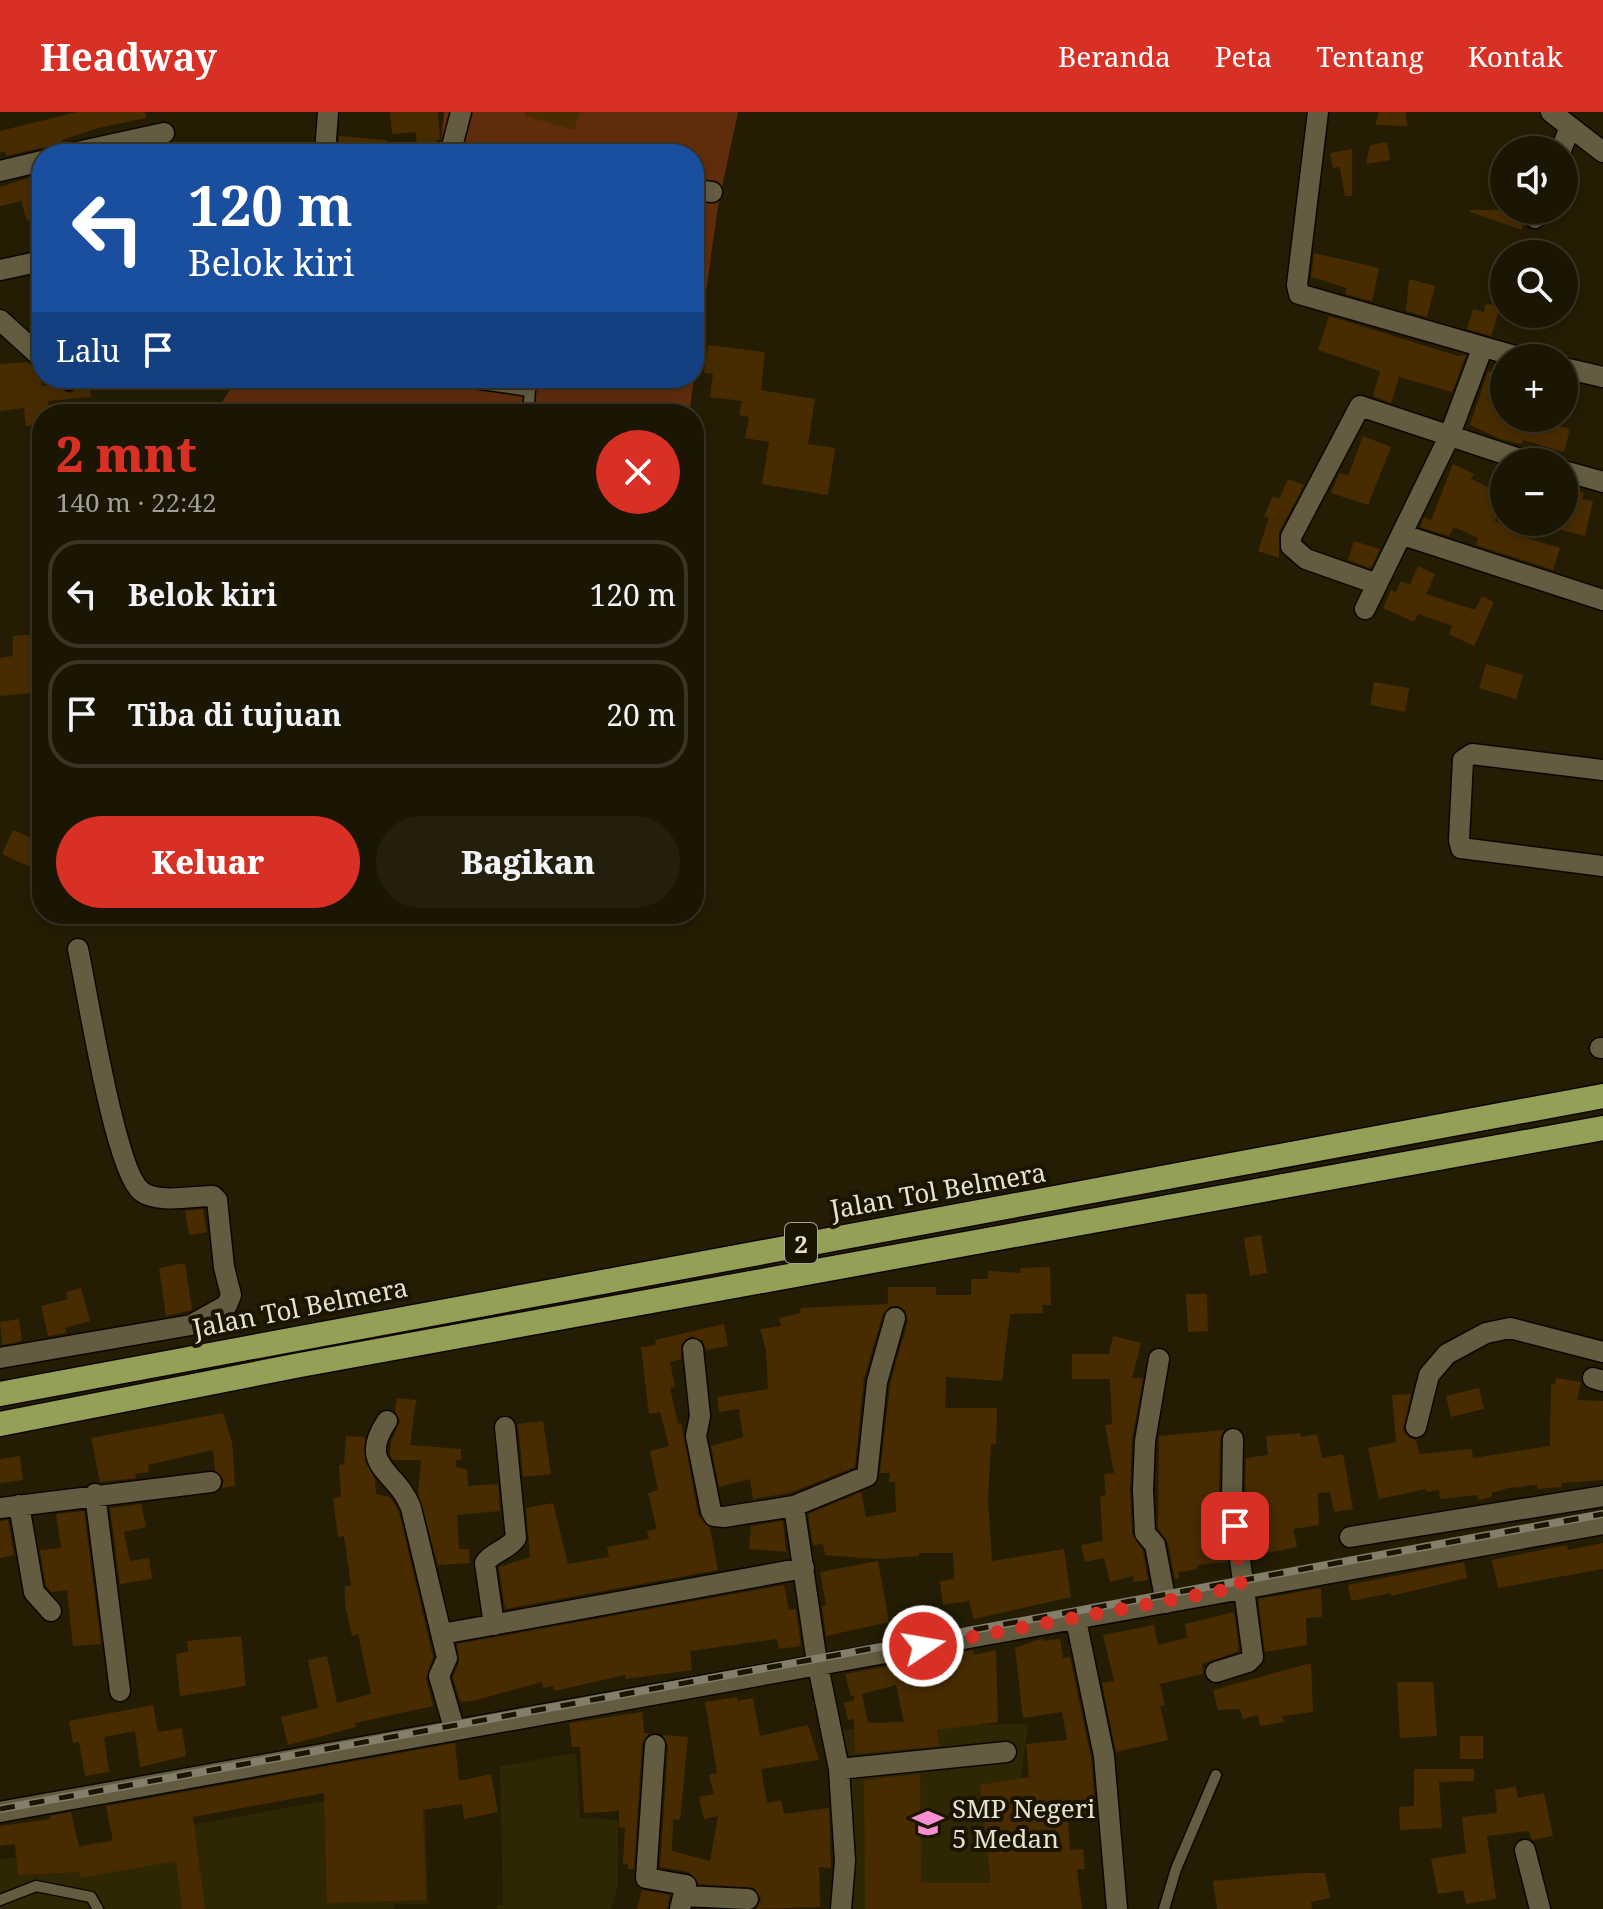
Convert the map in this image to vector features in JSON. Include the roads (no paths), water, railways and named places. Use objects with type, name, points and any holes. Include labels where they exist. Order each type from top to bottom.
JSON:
[{"type":"highway","name":"Jalan Tol Belmera","points":[[0,1394],[1603,1096]]},
{"type":"highway","name":"2","points":[[0,1424],[300,1365],[1603,1128]]},
{"type":"street","points":[[326,144],[328,112]]},
{"type":"street","points":[[453,144],[461,112]]},
{"type":"street","points":[[1318,112],[1299,294],[1462,339],[1490,351]]},
{"type":"street","points":[[1551,112],[1603,152]]},
{"type":"street","points":[[1566,136],[1570,127]]},
{"type":"street","points":[[136,144],[164,133]]},
{"type":"street","points":[[0,171],[32,163]]},
{"type":"street","points":[[0,270],[32,263]]},
{"type":"street","points":[[0,320],[32,349]]},
{"type":"street","points":[[1365,609],[1449,437],[1482,349]]},
{"type":"street","points":[[1578,371],[1603,377]]},
{"type":"street","points":[[1377,584],[1297,555],[1291,546],[1291,537],[1360,406],[1490,450]]},
{"type":"street","points":[[1578,475],[1603,482]]},
{"type":"street","points":[[1403,535],[1603,600]]},
{"type":"street","points":[[1603,770],[1472,754],[1463,760],[1459,840],[1461,848],[1603,866]]},
{"type":"street","points":[[0,1358],[191,1325],[227,1305],[231,1295],[224,1267],[217,1200],[213,1196],[158,1197],[140,1191],[129,1173],[114,1125],[78,949]]},
{"type":"street","points":[[693,1349],[700,1416],[696,1436],[711,1511],[714,1516],[724,1517],[794,1506],[867,1476],[877,1382],[895,1318]]},
{"type":"street","points":[[1416,1427],[1429,1375],[1447,1354],[1486,1333],[1510,1328],[1603,1352]]},
{"type":"street","points":[[1159,1359],[1145,1441],[1143,1490],[1145,1533],[1155,1545],[1166,1603]]},
{"type":"street","points":[[387,1421],[377,1436],[375,1453],[380,1467],[407,1494],[447,1658],[439,1676],[454,1728]]},
{"type":"street","points":[[494,1625],[485,1563],[490,1555],[508,1549],[516,1538],[505,1427]]},
{"type":"street","points":[[1216,1672],[1248,1662],[1253,1657],[1241,1587],[1232,1499],[1233,1439]]},
{"type":"street","points":[[51,1611],[34,1592],[10,1507],[95,1494],[211,1482]]},
{"type":"street","points":[[95,1494],[120,1691]]},
{"type":"street","points":[[1350,1537],[1603,1496]]},
{"type":"street","points":[[794,1506],[818,1666],[839,1769],[845,1861],[841,1909]]},
{"type":"street","points":[[0,1812],[1603,1524]]},
{"type":"street","points":[[442,1634],[804,1568]]},
{"type":"street","points":[[1076,1620],[1104,1756],[1117,1909]]},
{"type":"street","points":[[655,1745],[646,1878],[686,1885],[682,1902],[748,1899]]},
{"type":"street","points":[[839,1769],[1006,1752]]},
{"type":"street","points":[[1525,1850],[1540,1909]]},
{"type":"lane","points":[[508,388],[529,391]]},
{"type":"lane","points":[[528,404],[529,388]]},
{"type":"lane","points":[[1164,1909],[1176,1869],[1216,1775]]},
{"type":"lane","points":[[0,1900],[36,1886],[91,1897],[98,1909]]},
{"type":"railway","points":[[0,1809],[1603,1514]]},
{"type":"place","name":"SMP Negeri 5 Medan","points":[[928,1823]]}]
